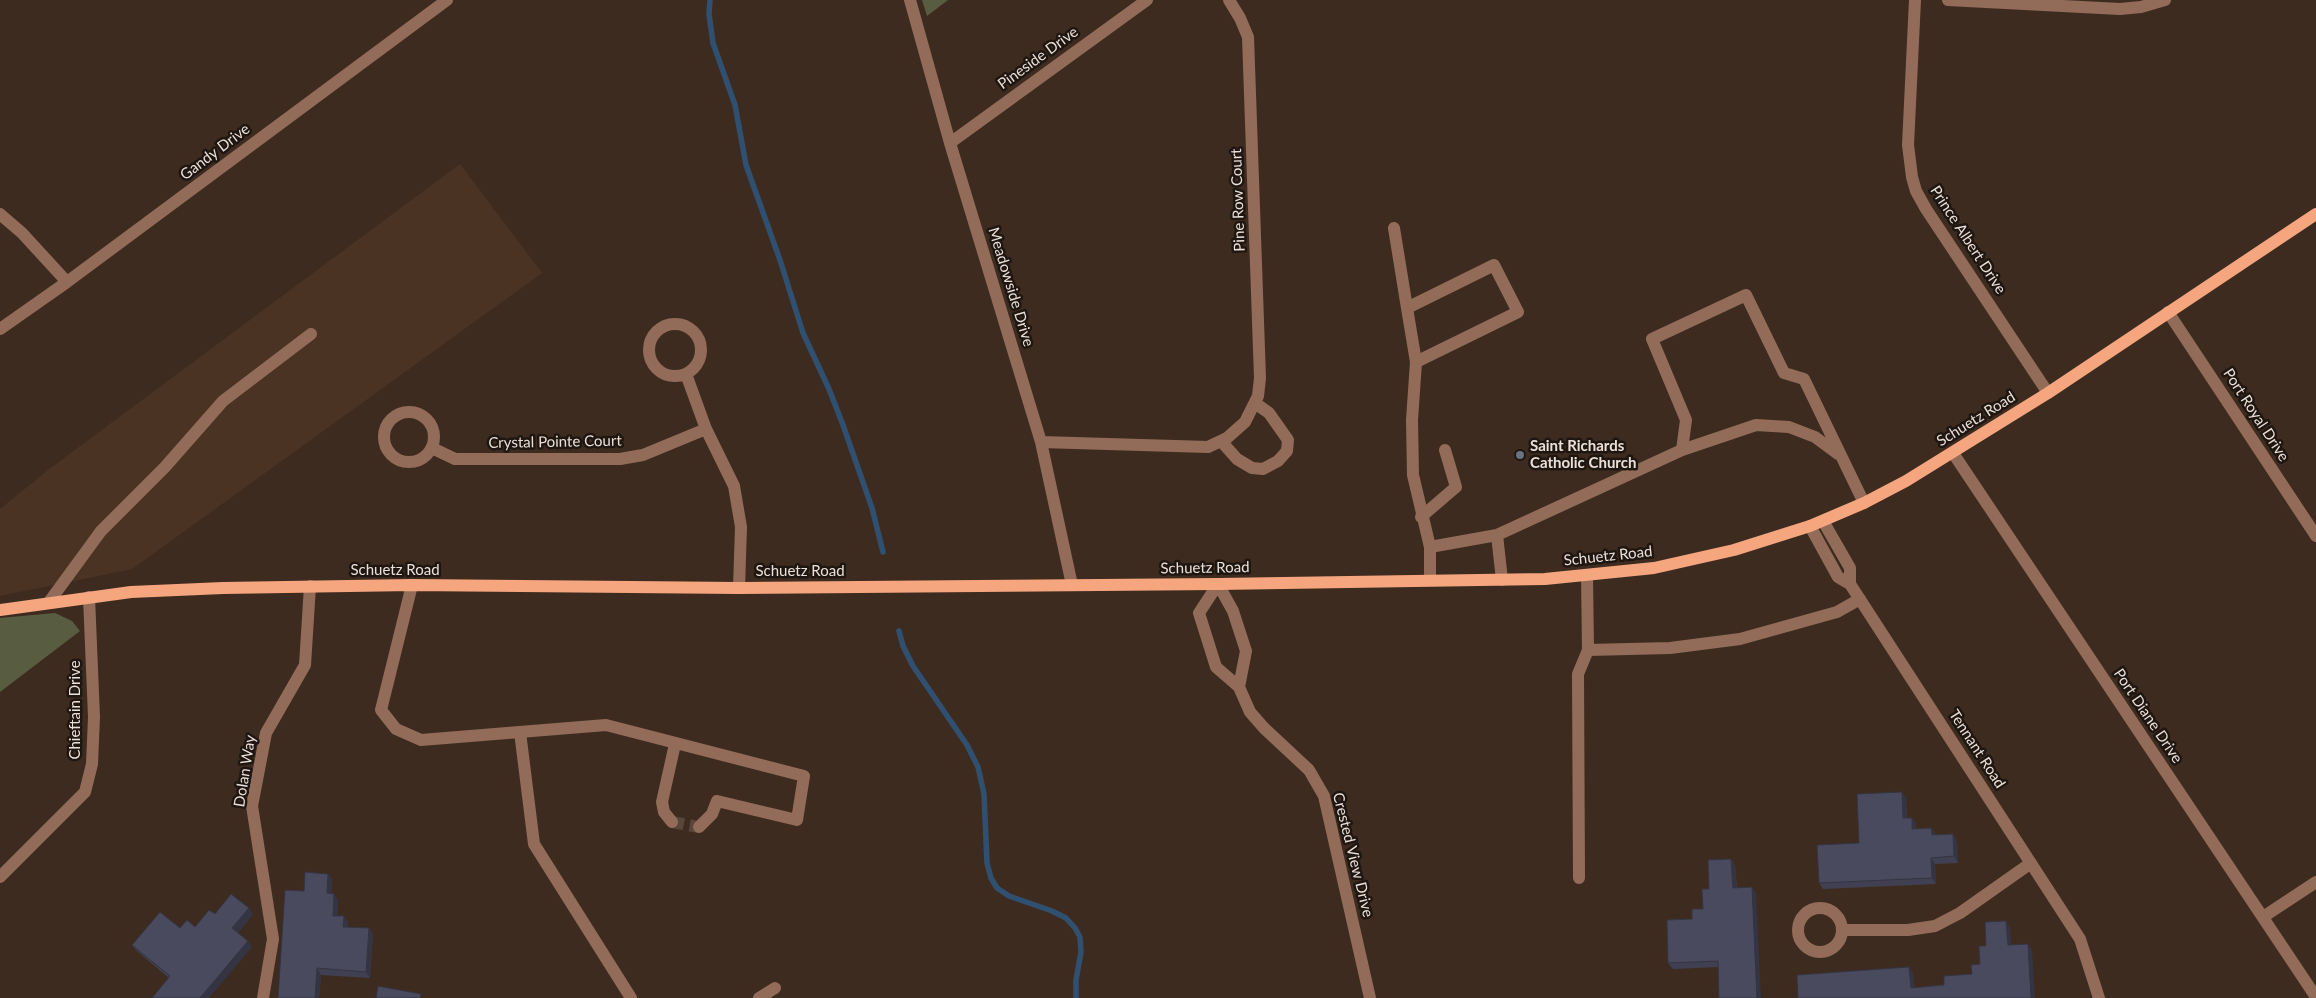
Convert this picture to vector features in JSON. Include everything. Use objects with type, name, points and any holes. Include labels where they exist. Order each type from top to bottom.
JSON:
[{"type":"main road","name":"Schuetz Road","points":[[0,610],[131,592],[310,586],[739,588],[1218,584],[1502,580],[1587,575],[1654,568],[1734,550],[1810,526],[1864,503],[1953,453],[2048,393],[2316,214]]},
{"type":"street","name":"Gandy Drive","points":[[0,329],[67,282],[447,0]]},
{"type":"street","name":"Meadowside Drive","points":[[910,0],[950,143],[1041,442],[1072,585]]},
{"type":"street","name":"Pineside Drive","points":[[950,143],[1147,0]]},
{"type":"street","name":"Prince Albert Drive","points":[[1915,0],[1908,145],[1914,184],[1926,209],[2048,393]]},
{"type":"street","points":[[1948,0],[2120,9],[2141,8],[2165,0]]},
{"type":"street","name":"Pine Row Court","points":[[1041,442],[1208,447],[1221,441],[1245,422],[1258,396],[1260,378],[1248,37],[1232,1]]},
{"type":"street","points":[[0,214],[22,233],[67,282]]},
{"type":"street","points":[[1394,228],[1416,362],[1412,420],[1413,475],[1421,517],[1430,547],[1430,580]]},
{"type":"street","points":[[1407,308],[1494,264],[1518,312],[1416,362]]},
{"type":"street","points":[[1682,450],[1686,420],[1652,339],[1746,295],[1784,373],[1804,380],[1864,503]]},
{"type":"street","name":"Port Royal Drive","points":[[2168,312],[2316,536]]},
{"type":"street","points":[[669,324],[686,326],[698,338],[701,346],[698,362],[686,374],[669,376],[654,366],[649,350],[650,341],[661,328],[669,324]]},
{"type":"street","points":[[49,602],[101,531],[165,467],[224,402],[311,334]]},
{"type":"street","points":[[686,374],[706,429],[734,486],[740,527],[739,588]]},
{"type":"street","points":[[1221,441],[1237,459],[1252,468],[1263,469],[1278,461],[1287,451],[1288,440],[1269,413],[1255,402]]},
{"type":"street","points":[[408,412],[423,416],[432,428],[434,436],[432,448],[423,458],[415,461],[398,460],[386,448],[384,439],[388,422],[393,417],[408,412]]},
{"type":"street","points":[[1430,547],[1497,535],[1682,450],[1756,425],[1788,427],[1815,438],[1840,456]]},
{"type":"street","name":"Crystal Pointe Court","points":[[432,448],[455,459],[620,459],[643,455],[706,429]]},
{"type":"street","points":[[1421,517],[1456,486],[1444,450]]},
{"type":"street","name":"Port Diane Drive","points":[[1953,453],[2316,997]]},
{"type":"street","name":"Tennant Road","points":[[1823,521],[1850,568],[1850,584],[2080,939],[2099,998]]},
{"type":"street","points":[[1810,526],[1838,577],[1850,584]]},
{"type":"street","points":[[1497,535],[1502,580]]},
{"type":"street","points":[[1579,878],[1578,674],[1588,650],[1587,575]]},
{"type":"street","points":[[1218,584],[1233,611],[1246,651],[1239,687]]},
{"type":"street","name":"Crested View Drive","points":[[1218,584],[1199,613],[1216,668],[1239,687],[1250,712],[1308,770],[1324,796],[1370,998]]},
{"type":"street","name":"Dolan Way","points":[[263,998],[273,939],[252,806],[266,733],[305,666],[310,586]]},
{"type":"street","points":[[412,586],[381,710],[396,729],[421,740],[606,725],[804,776],[797,820],[717,802],[712,814],[699,827]]},
{"type":"street","name":"Chieftain Drive","points":[[0,877],[85,792],[92,764],[94,717],[89,597]]},
{"type":"street","points":[[1588,650],[1670,648],[1740,639],[1838,612],[1860,599]]},
{"type":"street","points":[[520,732],[534,844],[631,998]]},
{"type":"street","points":[[672,822],[664,812],[662,802],[675,744]]},
{"type":"street","points":[[1843,930],[1908,930],[1934,926],[1960,913],[2031,864]]},
{"type":"street","points":[[2263,917],[2316,882]]},
{"type":"street","points":[[759,998],[774,988]]},
{"type":"shaded area","points":[[460,164],[542,273],[132,569],[0,596],[0,509],[48,470]]},
{"type":"green space","points":[[922,0],[948,0],[927,16]]},
{"type":"green space","points":[[55,613],[72,621],[80,631],[0,692],[0,618]]},
{"type":"building","points":[[1902,792],[1903,818],[1912,818],[1912,829],[1931,828],[1932,835],[1953,834],[1954,856],[1931,858],[1932,878],[1819,883],[1817,845],[1859,843],[1857,794]]},
{"type":"building","points":[[1731,859],[1733,888],[1752,887],[1757,998],[1719,998],[1718,961],[1668,963],[1667,920],[1692,919],[1692,909],[1703,909],[1702,889],[1709,889],[1708,860]]},
{"type":"building","points":[[305,872],[328,874],[327,893],[334,894],[333,916],[344,916],[343,927],[369,928],[366,972],[317,968],[315,998],[278,998],[285,890],[304,891]]},
{"type":"building","points":[[231,894],[249,908],[232,928],[248,941],[200,998],[152,998],[170,976],[132,945],[160,912],[180,928],[187,920],[195,927],[209,910],[215,914]]},
{"type":"building","points":[[2006,921],[2008,945],[2028,944],[2031,998],[1798,998],[1797,975],[1909,967],[1911,988],[1944,985],[1944,976],[1972,974],[1971,965],[1980,964],[1979,946],[1986,946],[1985,922]]},
{"type":"building","points":[[378,986],[421,994],[420,998],[376,998]]},
{"type":"waterway","points":[[710,0],[709,14],[713,43],[735,105],[746,165],[780,260],[803,333],[829,389],[843,425],[872,508],[883,552]]},
{"type":"waterway","points":[[899,631],[903,646],[913,666],[967,745],[978,767],[984,794],[987,863],[991,878],[997,888],[1009,896],[1066,918],[1080,937],[1081,952],[1076,980],[1076,998]]},
{"type":"tunnel","points":[[672,822],[699,827]]},
{"type":"place","name":"Saint Richards Catholic Church","points":[[1520,455]]}]
